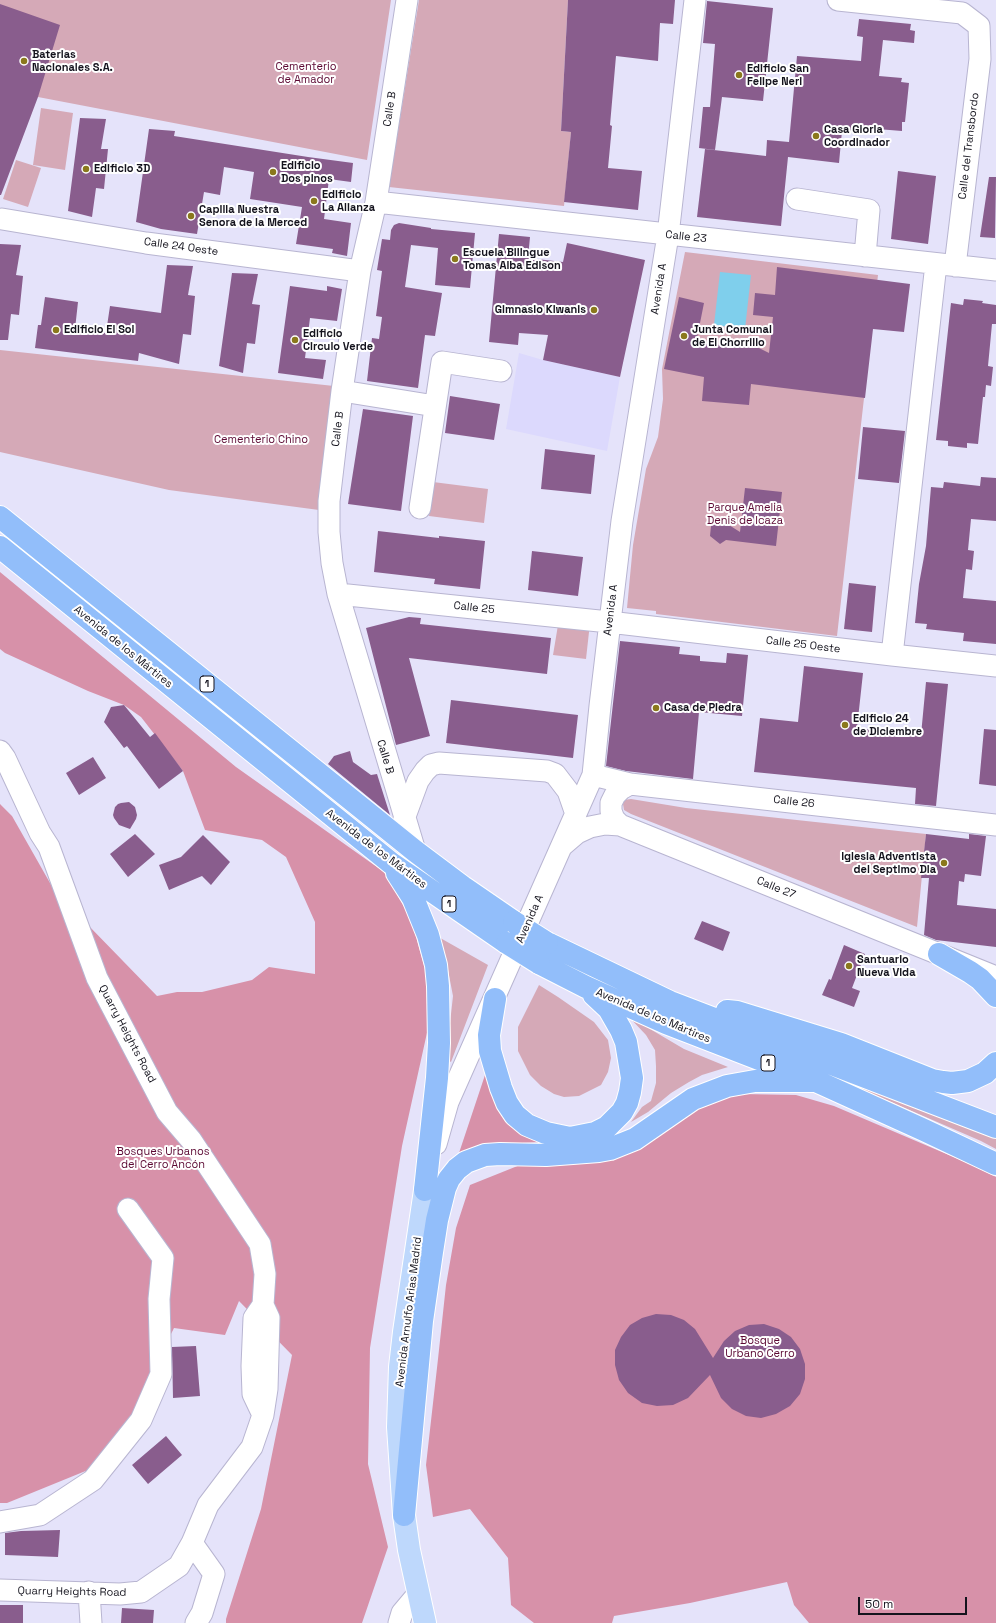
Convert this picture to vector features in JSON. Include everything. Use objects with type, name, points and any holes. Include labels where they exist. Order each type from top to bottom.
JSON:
[{"type":"highway","name":"Avenida de los Mártires","points":[[0,517],[414,851],[463,887],[547,943],[670,1002],[996,1127]]},
{"type":"highway","name":"Avenida de los Mártires","points":[[0,547],[391,863],[507,943],[539,963],[586,987],[666,1023],[816,1081],[996,1164]]},
{"type":"highway","points":[[391,863],[413,898],[428,934],[436,965],[439,1043],[437,1078],[425,1190]]},
{"type":"highway","points":[[939,954],[958,964],[975,976],[996,996]]},
{"type":"highway","points":[[495,999],[489,1035],[490,1051],[507,1103],[515,1115],[527,1125],[546,1133],[570,1138],[595,1133],[606,1127],[622,1112],[627,1103],[632,1078],[626,1042],[616,1020],[609,1010],[586,987]]},
{"type":"highway","points":[[670,1002],[737,1012],[841,1044],[932,1080],[952,1083],[968,1081],[984,1073],[996,1063]]},
{"type":"highway","points":[[404,1515],[422,1322],[437,1220],[441,1201],[449,1179],[457,1169],[466,1162],[485,1155],[546,1155],[599,1151],[624,1144],[635,1139],[693,1099],[727,1086],[755,1081],[816,1081]]},
{"type":"main road","name":"Avenida Arnulfo Arias Madrid","points":[[425,1190],[400,1367],[398,1427],[404,1515],[418,1594],[425,1623]]},
{"type":"street","name":"Calle B","points":[[407,0],[376,202],[360,271],[342,391],[329,501],[329,532],[332,563],[338,594],[414,851]]},
{"type":"street","name":"Avenida A","points":[[425,1190],[448,1102],[495,999],[593,775],[622,521],[668,235],[695,0]]},
{"type":"street","name":"Calle del Transbordo","points":[[838,0],[962,13],[979,26],[980,59],[946,265],[892,655]]},
{"type":"street","points":[[797,199],[869,210],[865,256]]},
{"type":"street","name":"Calle 23","points":[[376,202],[996,270]]},
{"type":"street","name":"Calle 24 Oeste","points":[[2,220],[138,242],[360,271]]},
{"type":"street","points":[[420,508],[442,362],[501,372]]},
{"type":"street","points":[[342,391],[435,406]]},
{"type":"street","name":"Calle 25","points":[[338,594],[610,622]]},
{"type":"street","name":"Calle 25 Oeste","points":[[610,622],[996,666]]},
{"type":"street","name":"Quarry Heights Road","points":[[0,751],[40,833],[49,847],[97,978],[167,1112],[191,1140],[260,1244],[265,1274],[263,1305],[269,1318],[267,1389],[263,1416],[252,1447],[208,1505],[192,1543],[179,1566],[141,1592],[120,1594],[0,1590]]},
{"type":"street","points":[[404,819],[418,781],[424,771],[431,765],[439,763],[555,774],[568,791],[576,814]]},
{"type":"street","name":"Calle 26","points":[[593,775],[630,784],[996,825]]},
{"type":"street","points":[[620,825],[614,819],[611,811],[611,802],[614,795],[630,784]]},
{"type":"street","name":"Calle 27","points":[[560,849],[577,832],[590,826],[605,824],[620,825],[996,977]]},
{"type":"street","points":[[0,1522],[40,1515],[93,1480],[141,1420],[160,1374],[159,1299],[163,1258],[128,1209]]},
{"type":"street","points":[[192,1543],[214,1574],[202,1613],[196,1623]]},
{"type":"street","points":[[90,1592],[91,1623]]},
{"type":"street","points":[[399,1623],[402,1613],[418,1594]]},
{"type":"shaded area","points":[[720,272],[751,275],[745,329],[714,325]]},
{"type":"shaded area","points":[[519,353],[543,360],[620,377],[607,451],[506,429]]},
{"type":"green space","name":"Cementerio de Amador","points":[[0,0],[391,0],[367,160],[38,97],[0,4]]},
{"type":"green space","points":[[419,0],[568,0],[561,131],[571,132],[564,206],[389,187]]},
{"type":"green space","points":[[41,108],[73,113],[65,170],[33,165]]},
{"type":"green space","points":[[16,160],[41,168],[28,207],[3,199]]},
{"type":"green space","name":"Parque Amelia Denis de Icaza","points":[[685,252],[878,275],[837,636],[656,614],[656,611],[627,608],[633,545],[646,469],[658,437],[663,399],[662,369]]},
{"type":"green space","name":"Cementerio Chino","points":[[0,350],[334,386],[319,510],[169,490],[0,452]]},
{"type":"green space","points":[[433,482],[488,489],[484,523],[429,516]]},
{"type":"green space","name":"Bosques Urbanos del Cerro Ancón","points":[[0,572],[236,767],[384,872],[411,919],[434,1001],[402,1146],[370,1348],[368,1464],[388,1547],[362,1623],[226,1623],[261,1509],[292,1355],[239,1301],[225,1335],[174,1328],[168,1340],[140,1429],[88,1470],[7,1503],[0,1503],[0,804],[12,816],[54,890],[157,996],[177,992],[202,992],[252,980],[269,967],[315,974],[315,922],[286,857],[262,840],[205,830],[183,771],[141,717],[124,705],[88,691],[5,653],[0,649]]},
{"type":"green space","points":[[559,619],[590,623],[586,659],[553,655]]},
{"type":"green space","points":[[631,799],[686,808],[926,834],[917,927],[631,814],[624,810],[623,804],[624,800]]},
{"type":"green space","points":[[435,935],[488,965],[451,1062],[446,1059],[453,996],[447,965]]},
{"type":"green space","points":[[539,985],[594,1022],[608,1040],[611,1058],[608,1072],[601,1085],[579,1096],[564,1097],[554,1094],[541,1086],[530,1075],[518,1051],[518,1027]]},
{"type":"green space","points":[[628,1016],[684,1049],[728,1067],[702,1075],[689,1082],[671,1093],[648,1112],[631,1122],[642,1107],[651,1101],[656,1083],[656,1066],[655,1050],[646,1035]]},
{"type":"green space","points":[[783,1057],[996,1137],[996,1149],[891,1102]]},
{"type":"green space","points":[[487,1069],[495,1072],[541,1142],[504,1144],[454,1168]]},
{"type":"green space","name":"Bosque Urbano Cerro","points":[[741,1094],[796,1095],[834,1106],[970,1164],[996,1177],[996,1623],[809,1623],[794,1605],[787,1582],[690,1603],[614,1616],[612,1623],[534,1623],[511,1605],[508,1558],[470,1509],[433,1517],[426,1465],[446,1285],[456,1228],[470,1185],[530,1161],[616,1155],[713,1099]]},
{"type":"building","points":[[568,0],[675,0],[673,24],[660,23],[658,61],[616,56],[608,168],[642,171],[638,210],[564,202],[571,132],[561,131]]},
{"type":"building","points":[[707,1],[773,8],[763,101],[722,97],[715,150],[699,148],[703,107],[710,107],[715,44],[703,43]]},
{"type":"building","name":"Baterias Nacionales S.A.","points":[[0,4],[60,25],[38,97],[1,195],[0,195]]},
{"type":"building","points":[[859,19],[911,24],[910,30],[915,31],[914,43],[883,40],[879,76],[902,78],[901,82],[909,83],[905,122],[902,122],[902,131],[865,128],[864,133],[842,131],[839,163],[788,157],[781,226],[697,217],[705,149],[766,156],[767,140],[789,142],[797,56],[861,61],[863,37],[857,36]]},
{"type":"building","name":"Edificio 3D","points":[[80,118],[106,119],[101,149],[108,149],[104,189],[96,188],[92,217],[68,211]]},
{"type":"building","points":[[149,129],[175,131],[174,136],[353,163],[351,182],[329,179],[324,219],[351,223],[347,256],[332,253],[333,249],[296,244],[302,207],[250,199],[254,172],[224,167],[220,195],[204,192],[197,234],[161,229],[136,222]]},
{"type":"building","points":[[898,171],[936,176],[928,244],[891,239]]},
{"type":"building","points":[[989,177],[996,177],[995,238],[980,237]]},
{"type":"building","points":[[399,223],[431,229],[475,233],[470,288],[435,285],[438,248],[411,245],[405,287],[442,293],[435,336],[425,335],[418,388],[367,381],[372,338],[379,339],[382,317],[376,316],[382,271],[377,270],[382,239],[390,240],[391,230],[394,225]]},
{"type":"building","name":"Gimnasio Kiwanis","points":[[499,234],[530,237],[528,258],[563,262],[567,243],[645,260],[620,377],[543,360],[548,335],[519,333],[518,345],[489,342]]},
{"type":"building","points":[[0,244],[21,245],[16,275],[23,276],[19,315],[11,314],[8,340],[0,340]]},
{"type":"building","points":[[167,265],[193,266],[188,295],[195,296],[191,335],[183,334],[179,364],[139,353],[138,361],[35,348],[38,325],[41,325],[45,297],[78,302],[75,329],[106,333],[110,306],[161,313]]},
{"type":"building","points":[[777,267],[910,284],[904,332],[873,329],[865,398],[751,384],[749,405],[702,401],[704,377],[664,369],[679,297],[704,303],[696,343],[744,347],[753,345],[769,353],[773,317],[753,315],[755,293],[775,295]]},
{"type":"building","points":[[232,273],[258,274],[252,304],[260,305],[255,344],[247,343],[243,373],[219,366]]},
{"type":"building","name":"Edificio Circulo Verde","points":[[290,286],[327,291],[327,286],[342,289],[337,321],[310,318],[305,358],[326,360],[323,379],[278,373]]},
{"type":"building","points":[[964,299],[983,301],[982,303],[996,305],[996,324],[992,324],[988,366],[993,367],[991,386],[986,385],[985,397],[983,397],[978,444],[967,443],[967,448],[948,446],[948,441],[936,440],[951,303],[963,305]]},
{"type":"building","points":[[450,396],[500,404],[494,440],[445,433]]},
{"type":"building","points":[[363,409],[413,416],[401,511],[348,504]]},
{"type":"building","points":[[863,427],[905,431],[899,483],[858,479]]},
{"type":"building","points":[[545,449],[595,455],[591,494],[541,489]]},
{"type":"building","points":[[981,477],[996,478],[996,521],[971,519],[968,550],[974,551],[972,570],[966,569],[963,598],[996,601],[996,644],[963,641],[964,633],[926,629],[927,624],[915,623],[919,584],[926,546],[931,487],[943,488],[944,482],[980,486]]},
{"type":"building","points":[[745,488],[782,492],[776,546],[726,540],[720,544],[710,536],[711,526],[721,520],[740,532]]},
{"type":"building","points":[[378,531],[439,538],[439,536],[485,541],[480,589],[434,584],[435,579],[374,572]]},
{"type":"building","points":[[532,551],[583,557],[578,596],[528,590]]},
{"type":"building","points":[[849,583],[876,586],[872,632],[844,629]]},
{"type":"building","points":[[409,617],[421,618],[420,624],[551,638],[547,674],[409,658],[430,736],[396,745],[366,628]]},
{"type":"building","points":[[620,641],[680,647],[679,654],[700,656],[700,661],[726,663],[727,653],[748,655],[742,716],[699,712],[693,779],[626,771],[606,766]]},
{"type":"building","points":[[804,666],[863,673],[857,728],[921,735],[926,682],[948,684],[936,806],[915,804],[916,788],[754,772],[760,718],[798,722]]},
{"type":"building","points":[[451,700],[578,715],[573,758],[446,743]]},
{"type":"building","points":[[124,705],[150,737],[155,733],[183,771],[159,789],[127,746],[124,748],[104,722],[111,707]]},
{"type":"building","points":[[984,729],[996,730],[996,786],[979,784]]},
{"type":"building","points":[[350,751],[353,762],[371,775],[377,774],[390,815],[328,764],[334,756]]},
{"type":"building","points":[[93,757],[106,778],[79,795],[66,773]]},
{"type":"building","points":[[129,802],[135,807],[137,815],[130,829],[119,825],[113,815],[115,807],[118,804]]},
{"type":"building","points":[[135,834],[155,854],[128,877],[110,854]]},
{"type":"building","points":[[926,834],[969,839],[969,834],[986,836],[981,876],[965,874],[964,882],[959,881],[957,905],[996,909],[996,947],[936,940],[924,935],[929,878],[921,878]]},
{"type":"building","points":[[203,835],[230,862],[211,885],[202,876],[169,890],[159,865],[181,857]]},
{"type":"building","points":[[702,921],[730,932],[723,951],[694,939]]},
{"type":"building","name":"Santuario Nueva Vida","points":[[844,945],[865,954],[852,988],[860,991],[854,1007],[822,995],[829,979],[831,980]]},
{"type":"building","points":[[656,1314],[671,1315],[684,1320],[695,1329],[713,1358],[724,1341],[735,1331],[749,1325],[764,1324],[779,1329],[791,1337],[800,1349],[805,1364],[805,1379],[800,1394],[790,1406],[776,1414],[761,1418],[746,1416],[732,1409],[721,1398],[710,1375],[688,1398],[673,1405],[657,1406],[642,1403],[628,1393],[619,1380],[615,1365],[615,1350],[621,1337],[630,1325],[642,1318]]},
{"type":"building","points":[[196,1346],[200,1396],[173,1398],[172,1347]]},
{"type":"building","points":[[166,1436],[182,1455],[148,1484],[132,1465]]},
{"type":"building","points":[[60,1530],[58,1557],[5,1555],[5,1533]]},
{"type":"building","points":[[0,1605],[23,1605],[23,1623],[0,1623]]},
{"type":"building","points":[[122,1608],[154,1610],[153,1623],[121,1623]]},
{"type":"place","name":"Baterias Nacionales S.A.","points":[[24,61]]},
{"type":"place","name":"Edificio San Felipe Neri","points":[[739,75]]},
{"type":"place","name":"Casa Gloria Coordinador","points":[[816,136]]},
{"type":"place","name":"Edificio 3D","points":[[86,169]]},
{"type":"place","name":"Edificio Dos pinos","points":[[273,172]]},
{"type":"place","name":"Edificio La Alianza","points":[[314,201]]},
{"type":"place","name":"Capilla Nuestra Senora de la Merced","points":[[191,216]]},
{"type":"place","name":"Escuela Bilingue Tomas Alba Edison","points":[[455,259]]},
{"type":"place","name":"Gimnasio Kiwanis","points":[[594,310]]},
{"type":"place","name":"Edificio El Sol","points":[[56,330]]},
{"type":"place","name":"Junta Comunal de El Chorrillo","points":[[684,336]]},
{"type":"place","name":"Edificio Circulo Verde","points":[[295,340]]},
{"type":"place","name":"Casa de Piedra","points":[[656,708]]},
{"type":"place","name":"Edificio 24 de Diciembre","points":[[845,725]]},
{"type":"place","name":"Iglesia Adventista del Septimo Dia","points":[[944,863]]},
{"type":"place","name":"Santuario Nueva Vida","points":[[849,966]]}]
